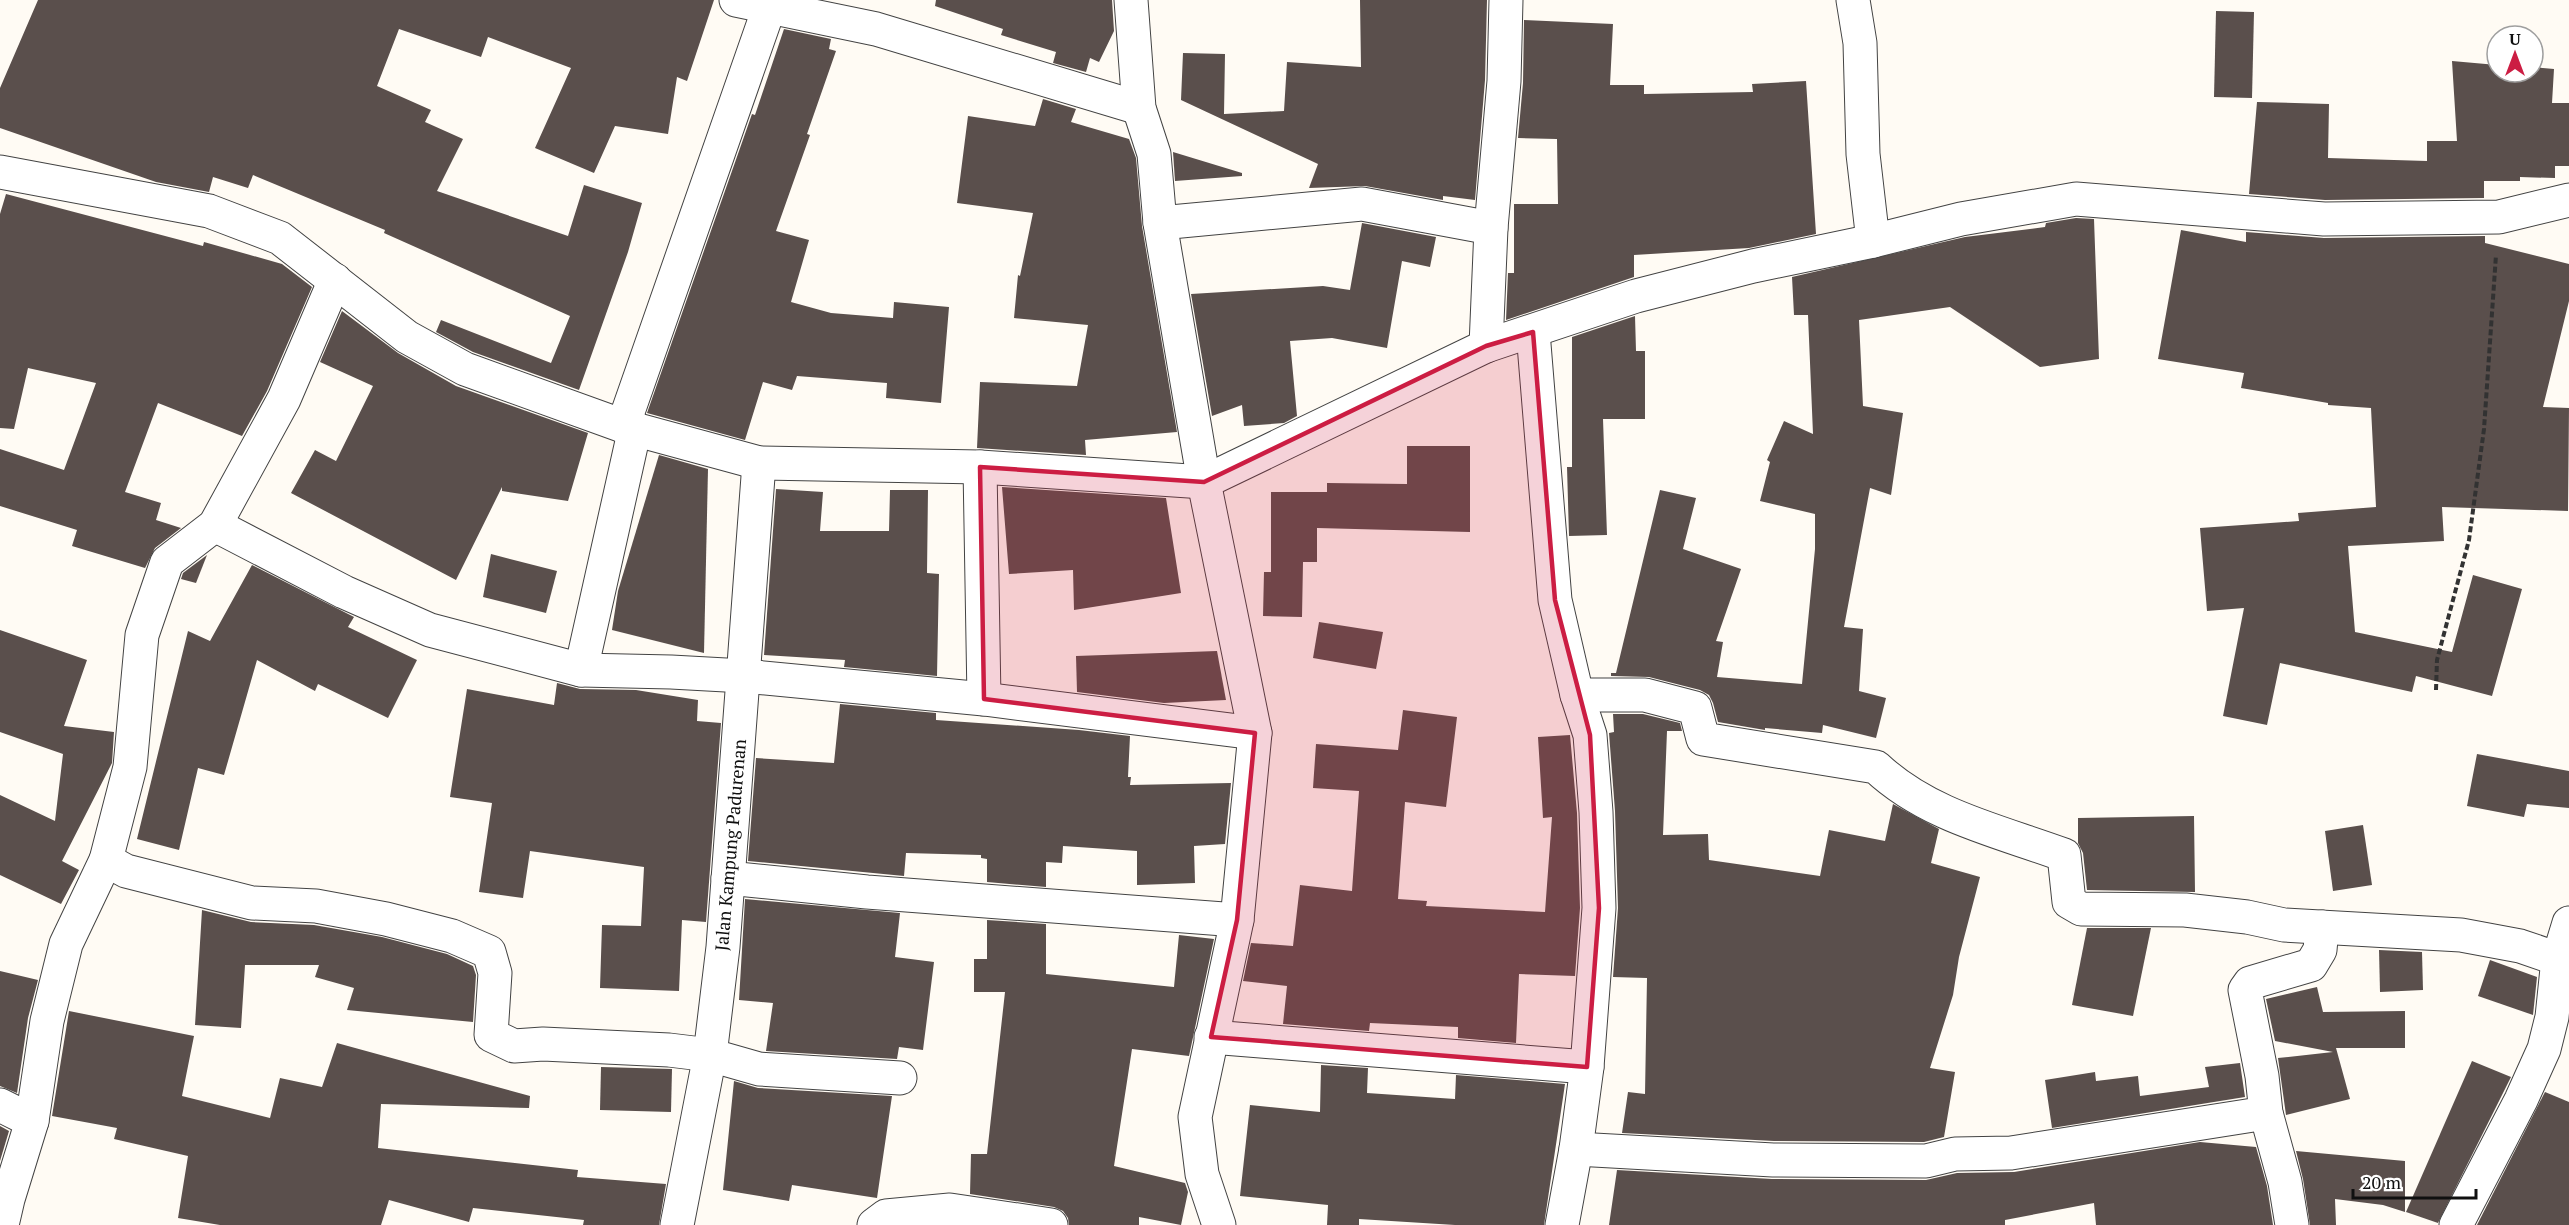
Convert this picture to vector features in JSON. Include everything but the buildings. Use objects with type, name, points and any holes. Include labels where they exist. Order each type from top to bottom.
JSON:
[{"type":"street","points":[[736,0],[876,28],[1139,108]]},
{"type":"street","points":[[1131,0],[1139,108],[1154,154],[1160,223],[1204,482],[1255,733],[1237,920],[1195,1117],[1202,1174],[1218,1225]]},
{"type":"street","points":[[1486,346],[1491,228],[1504,81],[1506,0]]},
{"type":"street","points":[[1853,0],[1860,43],[1863,154],[1874,241]]},
{"type":"street","points":[[581,670],[629,427],[769,8]]},
{"type":"street","points":[[0,172],[209,211],[280,237],[407,337],[465,369],[629,427],[759,463],[980,467],[1204,482],[1486,346],[1636,296],[1753,266],[1874,241],[1961,219],[2076,199],[2324,219],[2499,217],[2569,200]]},
{"type":"street","points":[[1160,223],[1362,204],[1491,228]]},
{"type":"street","points":[[2,1225],[32,1121],[47,1021],[66,944],[106,860],[130,767],[142,634],[167,562],[215,525],[284,399],[335,280]]},
{"type":"street","points":[[1533,332],[1555,600],[1577,695],[1590,735],[1599,908],[1587,1067],[1576,1149],[1562,1225]]},
{"type":"street","name":"Jalan Kampung Padurenan","points":[[677,1225],[710,1054],[728,878],[759,463]]},
{"type":"street","points":[[980,467],[984,699]]},
{"type":"street","points":[[215,525],[344,592],[430,630],[581,670],[744,676],[984,699],[1255,733]]},
{"type":"street","points":[[1577,695],[1645,695],[1695,708],[1703,739],[1876,767],[1887,777],[1937,810],[2064,855],[2069,902],[2081,909],[2185,910],[2247,917],[2284,925],[2461,935],[2520,946],[2558,959]]},
{"type":"street","points":[[106,860],[126,871],[252,903],[316,906],[386,919],[452,936],[489,952],[495,973],[491,1035],[514,1046],[543,1044],[658,1049],[710,1054],[759,1069],[900,1078]]},
{"type":"street","points":[[728,878],[867,892],[1237,920]]},
{"type":"street","points":[[2456,1225],[2521,1100],[2544,1049],[2552,1017],[2558,959],[2569,923]]},
{"type":"street","points":[[2292,1225],[2285,1182],[2266,1113],[2262,1076],[2245,990],[2250,983],[2311,965],[2320,950],[2322,927]]},
{"type":"street","points":[[1211,1037],[1587,1067]]},
{"type":"street","points":[[0,1105],[32,1121]]},
{"type":"street","points":[[1576,1149],[1773,1160],[1926,1161],[1955,1154],[2011,1153],[2266,1113]]},
{"type":"street","points":[[874,1225],[886,1216],[950,1210],[1051,1225]]},
{"type":"path","points":[[2436,690],[2437,660],[2471,529],[2484,429],[2499,217]]},
{"type":"highlighted area","points":[[1533,332],[1555,600],[1590,735],[1599,908],[1587,1067],[1211,1037],[1237,920],[1255,733],[984,699],[980,467],[1204,482],[1486,346]]}]
